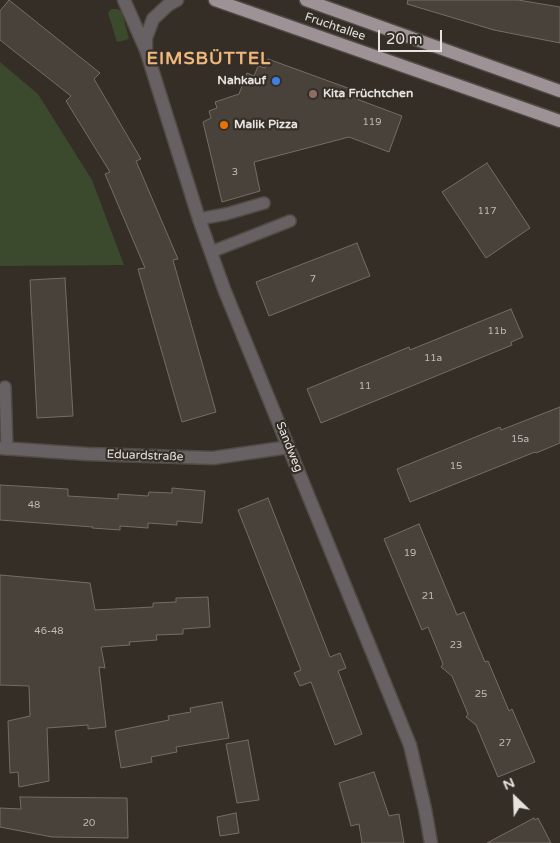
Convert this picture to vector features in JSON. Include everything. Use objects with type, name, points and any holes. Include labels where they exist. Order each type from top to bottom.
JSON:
[{"type":"main road","name":"Fruchtallee","points":[[215,0],[560,121]]},
{"type":"main road","name":"Fruchtallee","points":[[306,0],[560,91]]},
{"type":"street","name":"Sandweg","points":[[124,0],[146,50],[199,219],[224,290],[410,745],[431,843]]},
{"type":"street","name":"Sandweg","points":[[146,50],[146,38],[153,19],[168,5],[177,0]]},
{"type":"street","name":"Eduardstraße","points":[[4,449],[213,458],[289,447]]},
{"type":"lane","points":[[199,219],[226,214],[264,203]]},
{"type":"lane","points":[[211,252],[290,221]]},
{"type":"lane","points":[[4,449],[5,387]]},
{"type":"green space","points":[[111,9],[118,9],[122,12],[129,39],[117,42],[108,13]]},
{"type":"green space","points":[[0,62],[38,94],[92,180],[124,265],[0,266]]},
{"type":"building","points":[[9,0],[100,73],[94,79],[141,159],[136,161],[178,259],[173,260],[216,412],[182,422],[138,269],[145,268],[105,174],[110,172],[66,101],[71,96],[0,40],[0,11]]},
{"type":"building","points":[[408,0],[518,0],[560,7],[560,43],[494,30],[407,4]]},
{"type":"building","points":[[268,59],[356,91],[354,98],[402,116],[389,152],[349,137],[254,162],[260,191],[222,202],[203,122],[211,118],[209,111],[217,108],[215,102],[239,94],[247,73],[254,76],[258,66],[265,68]]},
{"type":"building","points":[[487,163],[530,228],[486,258],[442,192]]},
{"type":"building","points":[[357,243],[370,276],[269,316],[256,282]]},
{"type":"building","points":[[65,278],[73,416],[37,418],[30,280]]},
{"type":"building","points":[[511,309],[523,337],[511,342],[512,345],[321,423],[307,389],[409,347],[410,350]]},
{"type":"building","points":[[560,407],[560,443],[410,502],[397,469],[500,427],[501,430]]},
{"type":"building","points":[[0,485],[68,489],[68,496],[118,499],[118,494],[148,496],[149,492],[172,493],[172,488],[205,491],[202,523],[177,521],[177,525],[148,523],[148,528],[120,526],[120,530],[0,520]]},
{"type":"building","points":[[268,498],[330,657],[340,653],[346,668],[338,671],[362,734],[335,745],[311,682],[300,686],[294,673],[301,670],[238,510]]},
{"type":"building","points":[[419,524],[457,615],[464,612],[485,662],[488,661],[509,711],[512,709],[535,762],[498,777],[476,725],[466,717],[468,714],[452,676],[441,667],[443,664],[428,627],[422,630],[384,539]]},
{"type":"building","points":[[0,575],[90,583],[95,610],[153,607],[153,603],[176,602],[176,598],[208,597],[210,627],[183,629],[183,634],[156,635],[157,640],[129,642],[130,645],[101,647],[105,668],[99,667],[106,727],[88,729],[88,725],[47,728],[49,781],[19,787],[18,772],[10,773],[8,721],[30,716],[29,686],[0,685]]},
{"type":"building","points":[[222,702],[229,738],[176,747],[177,752],[151,757],[152,762],[121,768],[115,731],[169,720],[168,716],[191,712],[190,708]]},
{"type":"building","points":[[248,740],[259,800],[237,803],[226,744]]},
{"type":"building","points":[[374,772],[389,816],[399,814],[404,843],[362,843],[359,824],[351,826],[339,783]]},
{"type":"building","points":[[20,797],[127,798],[128,838],[52,837],[0,827],[0,808],[21,809]]},
{"type":"building","points":[[236,813],[239,833],[220,836],[217,817]]},
{"type":"building","points":[[534,818],[535,820],[538,818],[551,843],[487,843]]},
{"type":"place","name":"Nahkauf","points":[[276,81]]},
{"type":"place","name":"Kita Früchtchen","points":[[313,94]]},
{"type":"place","name":"Malik Pizza","points":[[224,125]]},
{"type":"district","name":"EIMSBÜTTEL","points":[[209,59]]}]
